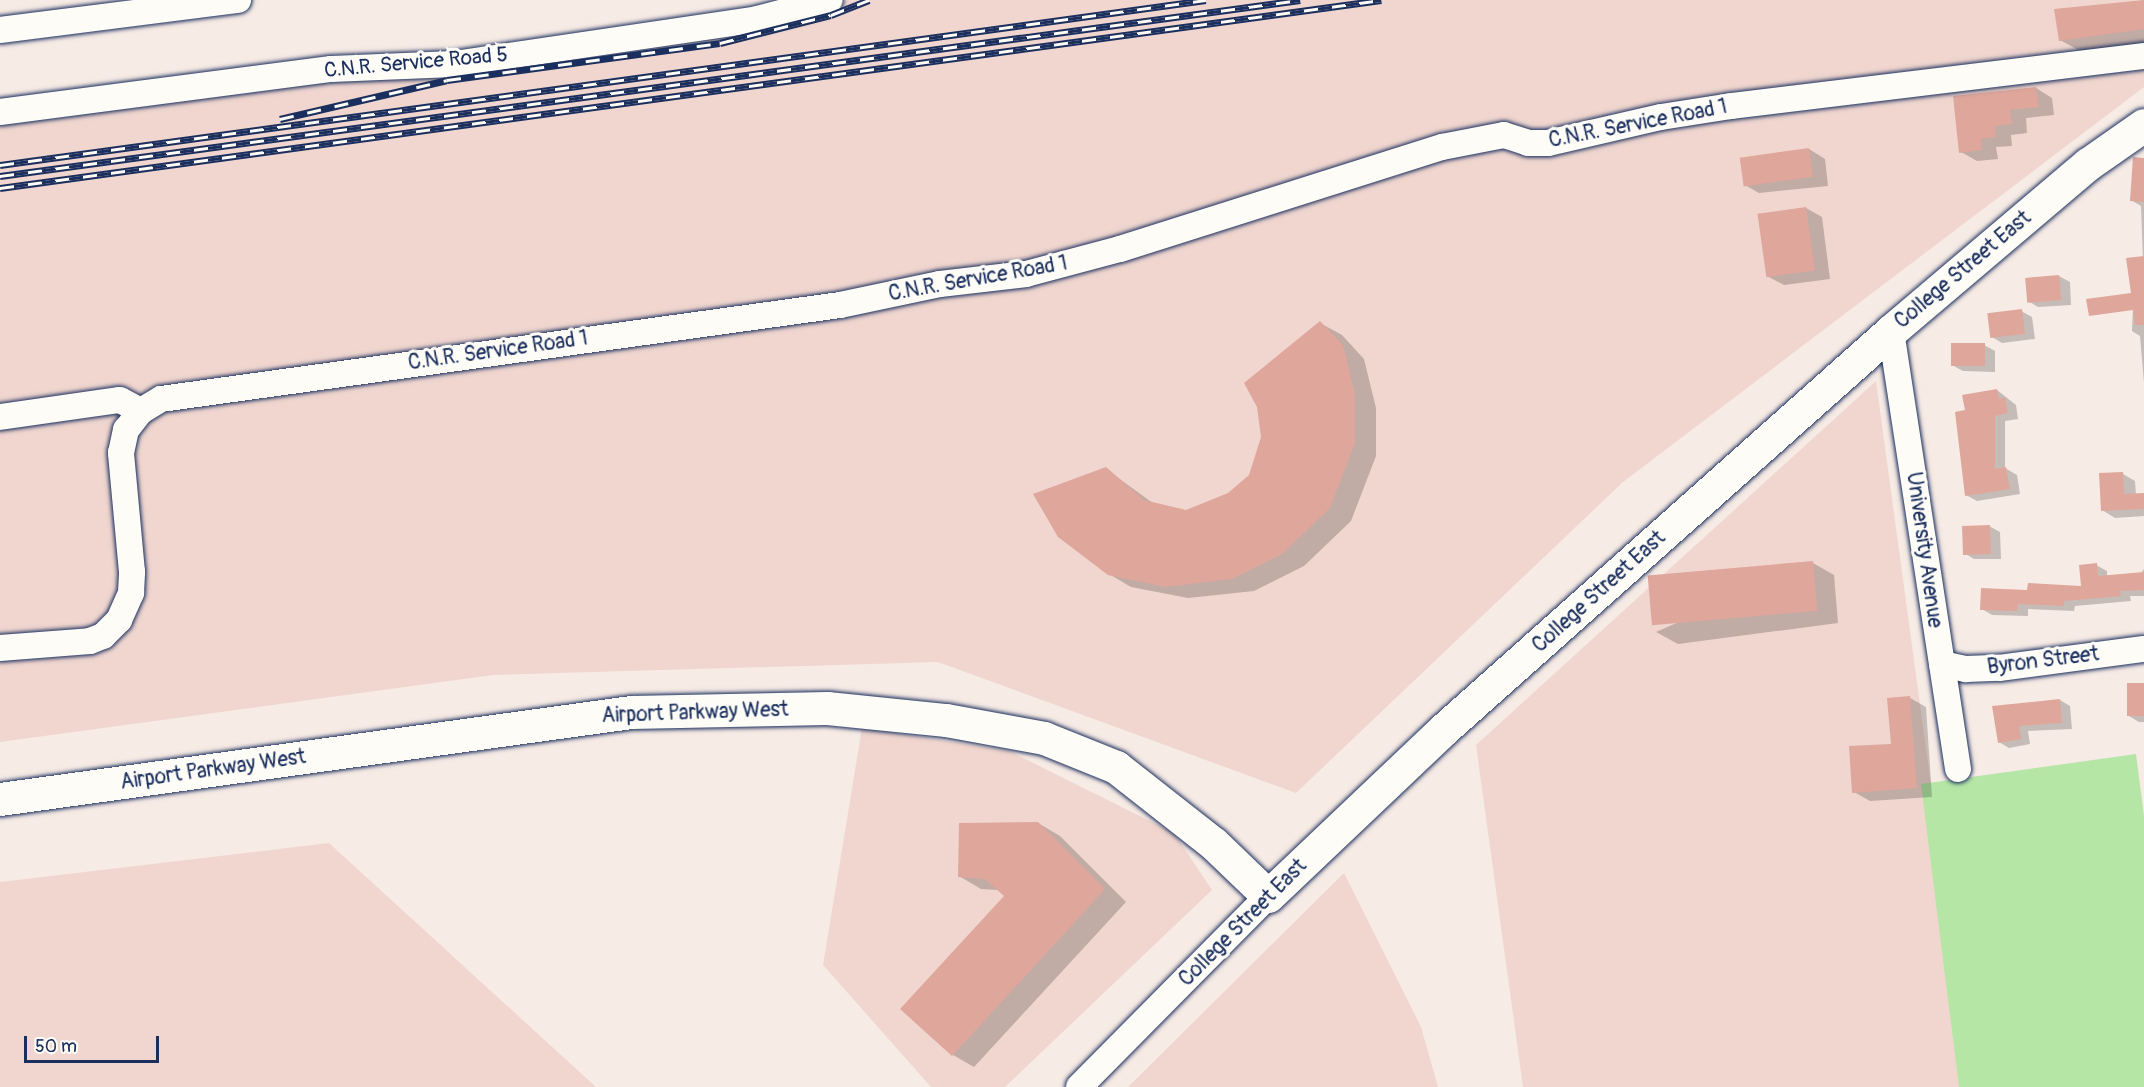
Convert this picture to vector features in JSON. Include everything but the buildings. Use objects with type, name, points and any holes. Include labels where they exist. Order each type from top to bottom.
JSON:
[{"type":"main road","name":"College Street East","points":[[1268,896],[1444,729],[1892,331],[2088,164],[2144,125]]},
{"type":"main road","name":"Airport Parkway West","points":[[0,799],[631,712],[827,708],[946,720],[1044,738],[1116,767],[1213,843],[1268,896]]},
{"type":"street","points":[[0,30],[238,0]]},
{"type":"street","name":"C.N.R. Service Road 5","points":[[0,112],[331,69],[454,64],[757,19],[831,0]]},
{"type":"street","name":"C.N.R. Service Road 1","points":[[141,411],[161,399],[840,305],[940,284],[1026,274],[1120,249],[1442,147],[1504,135],[1528,143],[1548,143],[1660,117],[1731,106],[2144,56]]},
{"type":"street","name":"University Avenue","points":[[1892,331],[1958,769]]},
{"type":"street","points":[[0,417],[120,400],[141,411],[126,430],[121,453],[132,572],[131,592],[119,620],[103,636],[90,641],[0,648]]},
{"type":"street","name":"Byron Street","points":[[1942,664],[1966,669],[1999,668],[2144,649]]},
{"type":"street","name":"College Street East","points":[[1079,1087],[1268,896]]},
{"type":"shaded area","points":[[849,0],[2144,0],[2144,87],[1623,482],[1296,793],[938,662],[493,675],[0,742],[0,122]]},
{"type":"shaded area","points":[[1876,381],[1972,1087],[1523,1087],[1476,745]]},
{"type":"shaded area","points":[[862,728],[1009,751],[1174,833],[1212,890],[1005,1087],[931,1087],[823,965]]},
{"type":"shaded area","points":[[329,843],[596,1087],[0,1087],[0,882]]},
{"type":"shaded area","points":[[1344,873],[1421,1027],[1438,1087],[1128,1087]]},
{"type":"green space","points":[[2136,754],[2144,816],[2144,1087],[1959,1087],[1921,784]]},
{"type":"railway","points":[[280,119],[447,80],[720,43],[831,15],[869,0]]},
{"type":"railway","points":[[0,165],[1206,0]]},
{"type":"railway","points":[[0,176],[1300,0]]},
{"type":"railway","points":[[0,188],[1381,0]]}]
